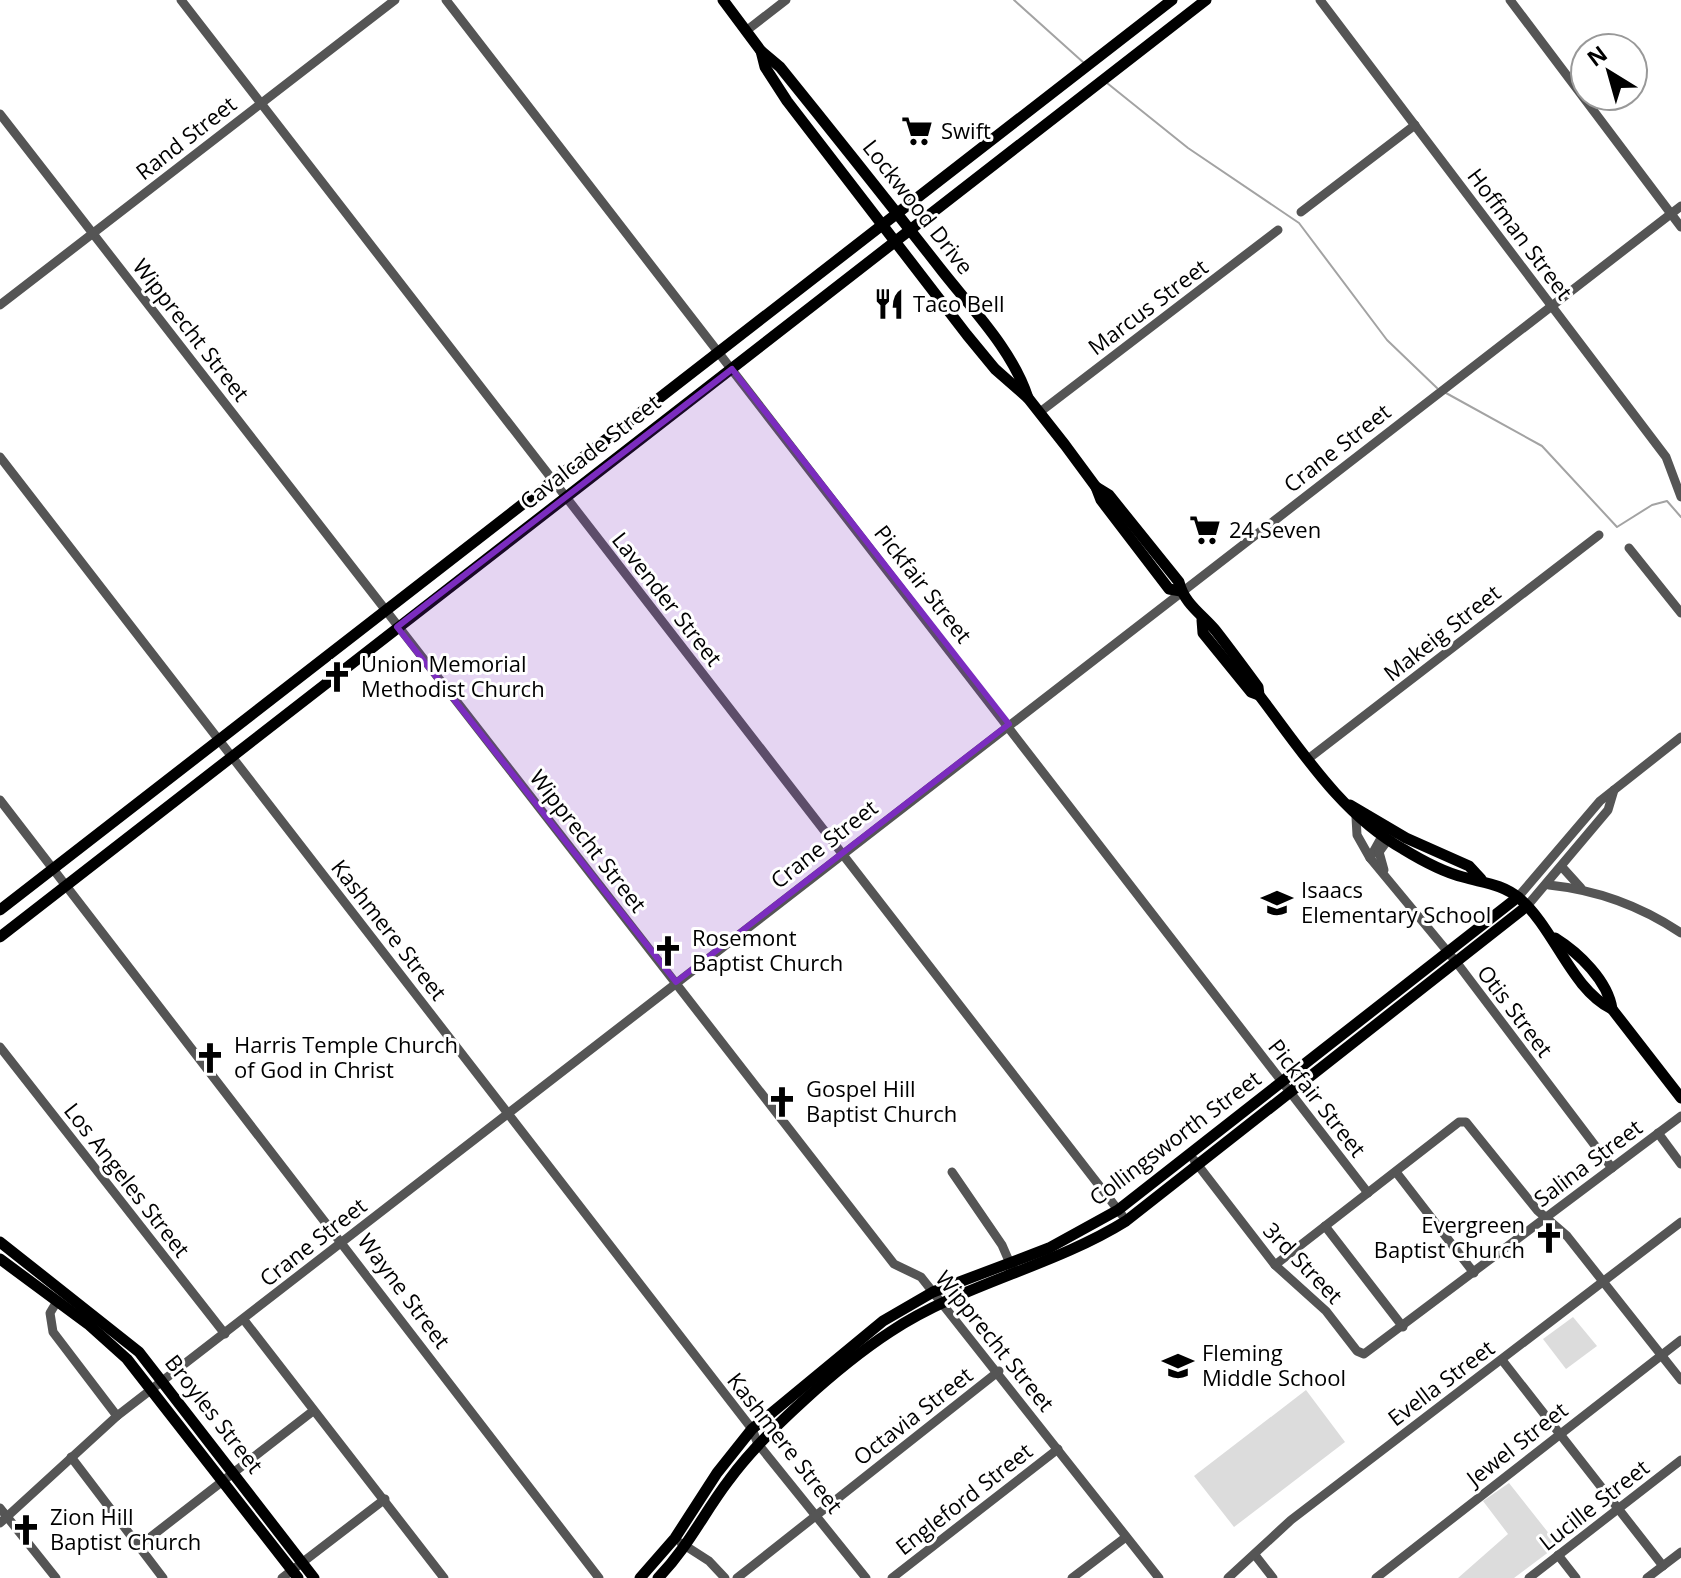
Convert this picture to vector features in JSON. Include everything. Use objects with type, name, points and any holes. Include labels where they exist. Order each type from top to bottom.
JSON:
[{"type":"main road","name":"Lockwood Drive","points":[[723,0],[761,51],[780,67],[898,212],[985,325],[1022,380],[1028,398]]},
{"type":"main road","name":"Cavalcade Street","points":[[0,910],[1172,0]]},
{"type":"main road","name":"Cavalcade Street","points":[[0,937],[1206,0]]},
{"type":"main road","points":[[1139,26],[1152,41]]},
{"type":"main road","name":"Lockwood Drive","points":[[761,51],[765,67],[802,121],[967,335],[995,369],[1040,412],[1096,487],[1109,495],[1179,582],[1181,591],[1202,620],[1203,633],[1251,692],[1259,695],[1356,817],[1388,834],[1469,866],[1481,879],[1523,902],[1555,938],[1564,958],[1601,1004],[1612,1009],[1681,1098]]},
{"type":"main road","points":[[802,121],[815,110]]},
{"type":"main road","points":[[1021,118],[1033,133]]},
{"type":"main road","points":[[967,335],[985,325]]},
{"type":"main road","points":[[636,417],[647,433]]},
{"type":"main road","points":[[468,546],[480,563]]},
{"type":"main road","points":[[300,675],[314,693]]},
{"type":"main road","name":"Lockwood Drive","points":[[1345,802],[1388,834]]},
{"type":"main road","points":[[133,805],[148,823]]},
{"type":"main road","name":"Collingsworth Street","points":[[640,1578],[675,1538],[717,1473],[752,1429],[883,1321],[933,1292],[1082,1232],[1118,1210],[1448,952],[1523,902]]},
{"type":"main road","name":"Collingsworth Street","points":[[658,1578],[687,1548],[728,1481],[758,1444],[891,1331],[944,1304],[1089,1243],[1126,1221],[1457,963],[1523,902]]},
{"type":"main road","name":"Broyles Street","points":[[0,1242],[122,1336],[163,1382],[235,1472],[294,1573]]},
{"type":"main road","name":"Broyles Street","points":[[0,1259],[114,1345],[294,1573],[314,1578]]},
{"type":"street","name":"Lavender Street","points":[[181,0],[1126,1221]]},
{"type":"street","name":"Rand Street","points":[[0,305],[395,0]]},
{"type":"street","name":"Pickfair Street","points":[[446,0],[1009,724],[1368,1193]]},
{"type":"street","points":[[746,31],[786,0]]},
{"type":"street","name":"Hoffman Street","points":[[1320,0],[1666,457],[1680,496]]},
{"type":"street","points":[[1510,0],[1681,227]]},
{"type":"street","name":"Wipprecht Street","points":[[0,114],[894,1264],[921,1277],[944,1304],[1159,1578]]},
{"type":"street","points":[[1301,212],[1415,125]]},
{"type":"street","name":"Crane Street","points":[[2,1516],[117,1416],[842,852],[1681,206]]},
{"type":"street","name":"Marcus Street","points":[[1040,412],[1278,230]]},
{"type":"street","name":"Kashmere Street","points":[[0,457],[509,1112],[752,1429],[758,1444],[818,1514],[866,1578]]},
{"type":"street","name":"Makeig Street","points":[[1308,759],[1599,535]]},
{"type":"street","points":[[1629,548],[1681,613]]},
{"type":"street","name":"Collingsworth Street","points":[[1523,902],[1600,801],[1681,737]]},
{"type":"street","name":"Collingsworth Street","points":[[1523,902],[1549,885],[1608,810],[1614,790]]},
{"type":"street","name":"Wayne Street","points":[[0,800],[343,1241],[599,1578]]},
{"type":"street","name":"Otis Street","points":[[1356,817],[1357,835],[1370,858],[1457,963],[1612,1168]]},
{"type":"street","points":[[1370,858],[1388,834]]},
{"type":"street","points":[[1388,834],[1379,852],[1388,877]]},
{"type":"street","points":[[1562,867],[1581,888]]},
{"type":"street","points":[[1549,885],[1581,888],[1625,903],[1681,933]]},
{"type":"street","name":"Los Angeles Street","points":[[0,1047],[225,1334]]},
{"type":"street","name":"Salina Street","points":[[1364,1354],[1681,1116]]},
{"type":"street","points":[[1275,1265],[1459,1122],[1466,1122],[1546,1217],[1567,1236],[1681,1380]]},
{"type":"street","points":[[1658,1133],[1681,1164]]},
{"type":"street","name":"3rd Street","points":[[1190,1154],[1275,1265],[1305,1290],[1357,1351],[1364,1354]]},
{"type":"street","points":[[952,1172],[1010,1262],[1015,1275]]},
{"type":"street","points":[[1396,1172],[1474,1273]]},
{"type":"street","name":"Evella Street","points":[[1228,1578],[1291,1520],[1681,1222]]},
{"type":"street","points":[[1325,1226],[1403,1327]]},
{"type":"street","points":[[56,1303],[50,1313],[53,1332],[117,1416]]},
{"type":"street","points":[[244,1320],[444,1578]]},
{"type":"street","name":"Jewel Street","points":[[1376,1578],[1681,1340]]},
{"type":"street","points":[[1502,1360],[1663,1566]]},
{"type":"street","name":"Octavia Street","points":[[737,1578],[999,1371]]},
{"type":"street","points":[[139,1546],[313,1411]]},
{"type":"street","name":"Engleford Street","points":[[892,1578],[1058,1449]]},
{"type":"street","points":[[71,1457],[163,1578]]},
{"type":"street","name":"Lucille Street","points":[[1529,1578],[1681,1460]]},
{"type":"street","points":[[294,1573],[385,1499]]},
{"type":"street","points":[[2,1516],[56,1578]]},
{"type":"street","points":[[1072,1578],[1126,1537]]},
{"type":"street","points":[[675,1538],[709,1561],[725,1578]]},
{"type":"street","points":[[1255,1555],[1273,1578]]},
{"type":"street","points":[[1558,1555],[1576,1578]]},
{"type":"street","points":[[1647,1578],[1680,1556]]},
{"type":"highlighted area","points":[[732,369],[1009,724],[676,982],[397,627]]},
{"type":"shaded area","points":[[1573,1317],[1597,1346],[1566,1369],[1543,1339]]},
{"type":"shaded area","points":[[1306,1390],[1345,1442],[1234,1527],[1194,1476]]},
{"type":"shaded area","points":[[1509,1483],[1558,1545],[1514,1578],[1458,1578],[1508,1534],[1483,1501]]},
{"type":"waterway","points":[[1014,0],[1084,63]]},
{"type":"waterway","points":[[1107,83],[1188,148],[1299,223],[1387,340],[1437,388]]},
{"type":"waterway","points":[[1446,393],[1542,446],[1617,527],[1652,505],[1667,501],[1681,517]]},
{"type":"place","name":"Swift","points":[[917,131]]},
{"type":"place","name":"Taco Bell","points":[[889,304]]},
{"type":"place","name":"24 Seven","points":[[1205,530]]},
{"type":"place","name":"Union Memorial Methodist Church","points":[[337,677]]},
{"type":"place","name":"Isaacs Elementary School","points":[[1277,903]]},
{"type":"place","name":"Rosemont Baptist Church","points":[[668,951]]},
{"type":"place","name":"Harris Temple Church of God in Christ","points":[[210,1058]]},
{"type":"place","name":"Gospel Hill Baptist Church","points":[[782,1102]]},
{"type":"place","name":"Evergreen Baptist Church","points":[[1549,1238]]},
{"type":"place","name":"Fleming Middle School","points":[[1178,1366]]},
{"type":"place","name":"Zion Hill Baptist Church","points":[[26,1530]]}]
